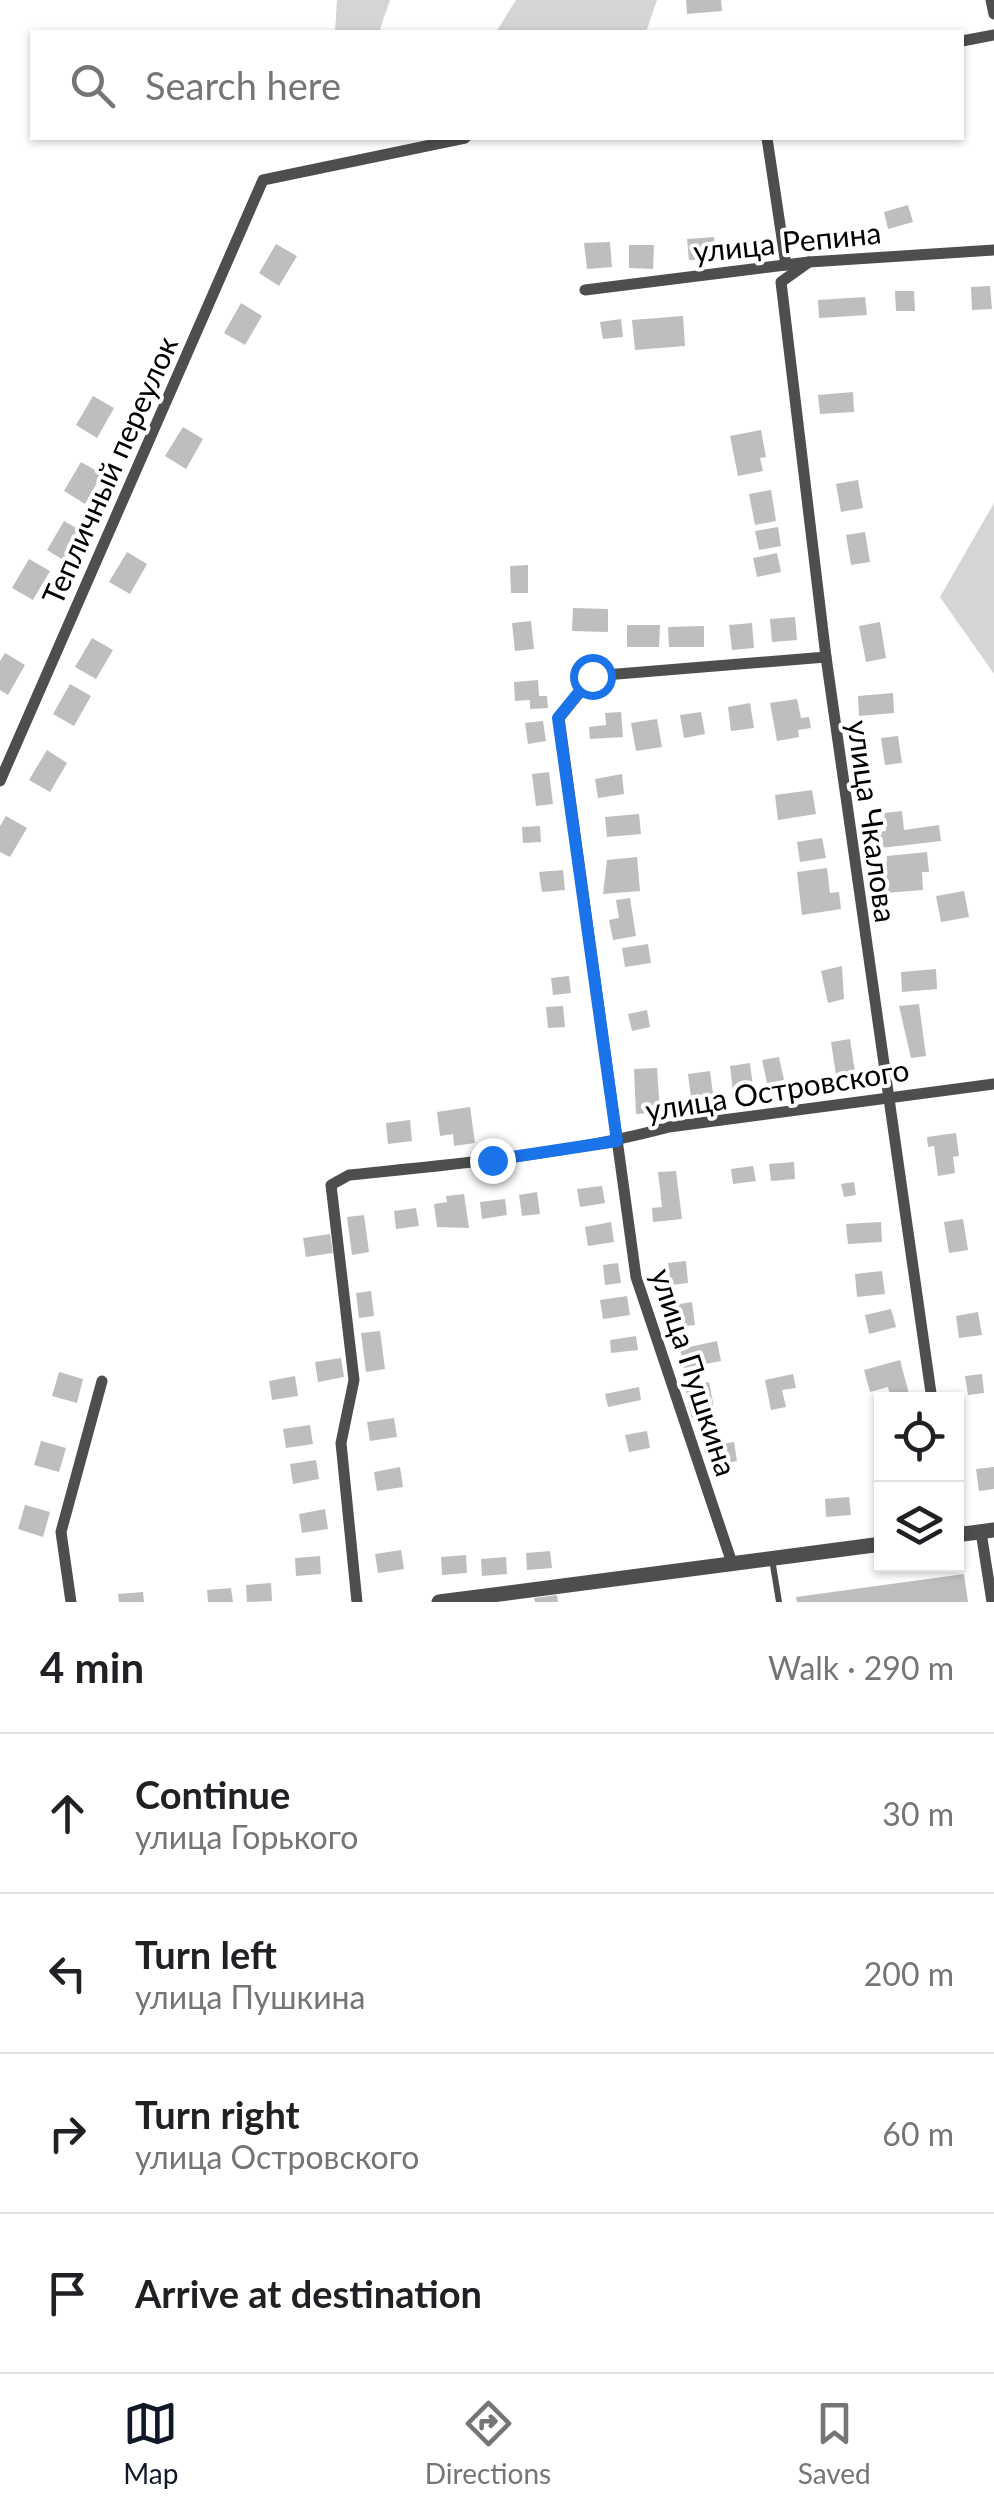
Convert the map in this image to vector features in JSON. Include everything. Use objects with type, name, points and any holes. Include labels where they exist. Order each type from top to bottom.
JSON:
[{"type":"street","points":[[990,0],[994,14]]},
{"type":"street","points":[[964,41],[994,36]]},
{"type":"street","name":"Тепличный переулок","points":[[0,780],[263,180],[455,140]]},
{"type":"street","points":[[767,140],[786,265]]},
{"type":"street","name":"улица Репина","points":[[585,290],[809,262],[994,250]]},
{"type":"street","name":"улица Чкалова","points":[[809,262],[781,282],[826,658],[931,1392]]},
{"type":"street","name":"улица Пушкина","points":[[732,1563],[636,1277],[558,718],[592,676],[826,658]]},
{"type":"street","name":"улица Островского","points":[[357,1602],[341,1442],[354,1380],[332,1185],[349,1175],[617,1141],[669,1127],[994,1084]]},
{"type":"street","points":[[72,1602],[60,1532],[102,1381]]},
{"type":"street","points":[[988,1531],[992,1602]]},
{"type":"street","points":[[439,1602],[874,1545]]},
{"type":"lane","points":[[772,1558],[779,1602]]},
{"type":"lane","points":[[566,1584],[569,1602]]},
{"type":"shaded area","points":[[337,0],[390,0],[380,30],[335,30]]},
{"type":"shaded area","points":[[516,0],[657,0],[647,30],[497,30]]},
{"type":"shaded area","points":[[994,503],[994,674],[940,597]]},
{"type":"building","points":[[686,0],[721,0],[722,11],[687,14]]},
{"type":"building","points":[[908,205],[913,222],[888,229],[884,212]]},
{"type":"building","points":[[714,237],[716,259],[689,260],[687,239]]},
{"type":"building","points":[[610,242],[612,267],[587,269],[584,243]]},
{"type":"building","points":[[276,244],[297,256],[279,286],[259,273]]},
{"type":"building","points":[[629,245],[654,245],[653,269],[629,268]]},
{"type":"building","points":[[990,286],[992,309],[972,310],[971,287]]},
{"type":"building","points":[[895,291],[914,291],[915,311],[896,311]]},
{"type":"building","points":[[865,297],[867,315],[819,318],[818,300]]},
{"type":"building","points":[[241,303],[262,316],[245,345],[224,333]]},
{"type":"building","points":[[683,316],[685,346],[635,350],[632,320]]},
{"type":"building","points":[[621,319],[623,337],[603,339],[600,322]]},
{"type":"building","points":[[853,392],[854,412],[820,414],[818,395]]},
{"type":"building","points":[[93,396],[114,408],[97,438],[76,425]]},
{"type":"building","points":[[183,427],[203,439],[186,469],[165,456]]},
{"type":"building","points":[[761,430],[766,457],[760,458],[763,471],[738,476],[730,436]]},
{"type":"building","points":[[81,462],[102,474],[85,504],[64,491]]},
{"type":"building","points":[[858,480],[863,508],[841,512],[836,484]]},
{"type":"building","points":[[771,490],[776,521],[755,525],[749,494]]},
{"type":"building","points":[[64,521],[85,533],[68,563],[47,550]]},
{"type":"building","points":[[778,527],[781,546],[759,550],[755,531]]},
{"type":"building","points":[[865,532],[870,562],[851,565],[846,535]]},
{"type":"building","points":[[127,552],[147,564],[130,594],[109,582]]},
{"type":"building","points":[[777,553],[781,572],[757,577],[753,558]]},
{"type":"building","points":[[29,559],[50,571],[33,600],[12,588]]},
{"type":"building","points":[[528,565],[528,593],[511,593],[510,566]]},
{"type":"building","points":[[573,608],[608,609],[608,632],[572,631]]},
{"type":"building","points":[[795,617],[797,640],[772,642],[770,619]]},
{"type":"building","points":[[531,621],[534,649],[515,651],[512,623]]},
{"type":"building","points":[[880,622],[886,658],[866,662],[859,626]]},
{"type":"building","points":[[752,623],[754,648],[732,650],[729,625]]},
{"type":"building","points":[[627,625],[660,625],[659,647],[627,647]]},
{"type":"building","points":[[704,626],[704,647],[669,647],[668,627]]},
{"type":"building","points":[[92,638],[113,650],[96,679],[75,667]]},
{"type":"building","points":[[5,653],[25,665],[8,695],[0,690],[0,661]]},
{"type":"building","points":[[538,680],[539,696],[547,696],[548,708],[530,709],[530,700],[515,701],[514,682]]},
{"type":"building","points":[[70,684],[91,696],[74,726],[53,714]]},
{"type":"building","points":[[893,693],[894,713],[859,716],[858,696]]},
{"type":"building","points":[[797,699],[801,718],[809,717],[811,728],[798,730],[799,737],[777,741],[770,703]]},
{"type":"building","points":[[750,703],[754,728],[731,731],[728,707]]},
{"type":"building","points":[[621,712],[623,737],[590,739],[589,727],[606,725],[605,713]]},
{"type":"building","points":[[701,712],[705,734],[684,738],[680,715]]},
{"type":"building","points":[[657,719],[662,747],[636,751],[631,723]]},
{"type":"building","points":[[543,721],[546,741],[528,744],[525,723]]},
{"type":"building","points":[[898,736],[902,763],[885,765],[881,738]]},
{"type":"building","points":[[47,750],[67,763],[50,792],[29,780]]},
{"type":"building","points":[[549,772],[553,804],[536,806],[532,774]]},
{"type":"building","points":[[622,774],[624,794],[598,798],[595,779]]},
{"type":"building","points":[[812,790],[816,814],[778,820],[775,795]]},
{"type":"building","points":[[902,811],[904,830],[939,825],[941,841],[881,848],[879,832],[886,831],[884,813]]},
{"type":"building","points":[[639,814],[641,834],[607,837],[605,817]]},
{"type":"building","points":[[6,816],[27,828],[10,857],[0,852],[0,826]]},
{"type":"building","points":[[540,826],[541,842],[523,843],[522,827]]},
{"type":"building","points":[[822,838],[826,858],[800,862],[797,842]]},
{"type":"building","points":[[927,852],[929,872],[922,872],[923,890],[885,893],[887,856]]},
{"type":"building","points":[[637,857],[640,891],[603,894],[607,860]]},
{"type":"building","points":[[827,868],[830,893],[839,892],[841,909],[802,915],[797,872]]},
{"type":"building","points":[[563,870],[565,890],[542,892],[539,872]]},
{"type":"building","points":[[964,891],[969,917],[941,922],[936,896]]},
{"type":"building","points":[[630,898],[636,936],[613,940],[609,920],[619,918],[616,900]]},
{"type":"building","points":[[648,944],[651,963],[625,967],[622,948]]},
{"type":"building","points":[[842,966],[844,999],[828,1003],[821,971]]},
{"type":"building","points":[[936,969],[937,989],[902,992],[901,972]]},
{"type":"building","points":[[569,976],[571,993],[553,995],[551,978]]},
{"type":"building","points":[[919,1004],[926,1056],[911,1058],[899,1006]]},
{"type":"building","points":[[563,1006],[565,1027],[548,1028],[546,1007]]},
{"type":"building","points":[[647,1010],[650,1027],[632,1031],[628,1014]]},
{"type":"building","points":[[850,1039],[856,1079],[837,1081],[831,1042]]},
{"type":"building","points":[[779,1057],[784,1080],[767,1083],[762,1060]]},
{"type":"building","points":[[750,1063],[753,1087],[733,1091],[730,1066]]},
{"type":"building","points":[[657,1068],[660,1112],[636,1114],[634,1069]]},
{"type":"building","points":[[710,1071],[713,1094],[691,1097],[688,1074]]},
{"type":"building","points":[[470,1107],[475,1143],[454,1146],[453,1134],[440,1136],[437,1112]]},
{"type":"building","points":[[410,1120],[412,1141],[388,1144],[386,1123]]},
{"type":"building","points":[[956,1133],[959,1156],[953,1157],[955,1173],[938,1176],[934,1146],[928,1147],[927,1137]]},
{"type":"building","points":[[794,1162],[795,1179],[771,1181],[769,1164]]},
{"type":"building","points":[[753,1166],[756,1181],[733,1184],[731,1169]]},
{"type":"building","points":[[676,1171],[682,1219],[653,1222],[652,1208],[662,1207],[658,1172]]},
{"type":"building","points":[[854,1182],[856,1195],[844,1197],[841,1184]]},
{"type":"building","points":[[602,1186],[605,1203],[580,1207],[577,1189]]},
{"type":"building","points":[[537,1192],[540,1214],[522,1216],[519,1195]]},
{"type":"building","points":[[464,1194],[469,1228],[437,1227],[434,1204],[447,1202],[446,1196]]},
{"type":"building","points":[[505,1199],[507,1215],[482,1219],[480,1202]]},
{"type":"building","points":[[416,1208],[419,1226],[396,1229],[394,1211]]},
{"type":"building","points":[[364,1215],[369,1252],[352,1255],[347,1217]]},
{"type":"building","points":[[963,1219],[968,1250],[949,1253],[944,1222]]},
{"type":"building","points":[[611,1222],[614,1242],[588,1246],[585,1227]]},
{"type":"building","points":[[881,1222],[882,1242],[848,1244],[846,1224]]},
{"type":"building","points":[[330,1234],[333,1253],[306,1257],[303,1238]]},
{"type":"building","points":[[686,1261],[688,1283],[671,1285],[668,1263]]},
{"type":"building","points":[[618,1263],[621,1283],[605,1285],[603,1265]]},
{"type":"building","points":[[882,1271],[885,1294],[857,1297],[855,1274]]},
{"type":"building","points":[[371,1291],[374,1316],[359,1318],[356,1293]]},
{"type":"building","points":[[627,1296],[630,1315],[603,1319],[600,1300]]},
{"type":"building","points":[[692,1302],[695,1325],[676,1327],[673,1305]]},
{"type":"building","points":[[891,1309],[896,1327],[869,1334],[865,1315]]},
{"type":"building","points":[[978,1312],[982,1335],[959,1338],[956,1316]]},
{"type":"building","points":[[380,1331],[385,1369],[366,1372],[361,1333]]},
{"type":"building","points":[[636,1336],[638,1350],[611,1353],[610,1340]]},
{"type":"building","points":[[717,1341],[721,1361],[684,1368],[680,1349]]},
{"type":"building","points":[[341,1358],[344,1377],[318,1382],[315,1362]]},
{"type":"building","points":[[900,1360],[908,1392],[889,1392],[888,1387],[870,1392],[864,1370]]},
{"type":"building","points":[[59,1372],[83,1379],[77,1403],[52,1396]]},
{"type":"building","points":[[793,1374],[796,1388],[782,1390],[786,1407],[771,1410],[765,1380]]},
{"type":"building","points":[[982,1374],[984,1393],[968,1395],[965,1376]]},
{"type":"building","points":[[295,1376],[298,1396],[272,1400],[269,1381]]},
{"type":"building","points":[[709,1382],[715,1413],[692,1418],[685,1387]]},
{"type":"building","points":[[639,1387],[641,1400],[608,1407],[605,1394]]},
{"type":"building","points":[[394,1418],[397,1437],[370,1441],[367,1422]]},
{"type":"building","points":[[310,1425],[313,1444],[286,1448],[283,1429]]},
{"type":"building","points":[[647,1431],[650,1448],[629,1452],[625,1435]]},
{"type":"building","points":[[41,1441],[66,1448],[59,1472],[34,1465]]},
{"type":"building","points":[[734,1442],[737,1461],[710,1466],[707,1446]]},
{"type":"building","points":[[316,1460],[319,1479],[293,1484],[290,1464]]},
{"type":"building","points":[[400,1467],[403,1487],[377,1491],[374,1472]]},
{"type":"building","points":[[994,1467],[994,1489],[979,1491],[976,1469]]},
{"type":"building","points":[[849,1497],[851,1515],[826,1517],[825,1499]]},
{"type":"building","points":[[25,1505],[50,1512],[43,1537],[18,1529]]},
{"type":"building","points":[[325,1509],[328,1529],[302,1533],[299,1514]]},
{"type":"building","points":[[401,1550],[404,1569],[378,1573],[375,1554]]},
{"type":"building","points":[[550,1551],[552,1568],[527,1570],[526,1553]]},
{"type":"building","points":[[466,1555],[467,1573],[442,1575],[441,1557]]},
{"type":"building","points":[[320,1556],[321,1574],[296,1576],[295,1558]]},
{"type":"building","points":[[506,1557],[507,1574],[482,1576],[481,1559]]},
{"type":"building","points":[[964,1574],[968,1602],[797,1602],[796,1597]]},
{"type":"building","points":[[271,1583],[272,1601],[247,1602],[246,1585]]},
{"type":"building","points":[[231,1588],[233,1602],[208,1602],[207,1590]]},
{"type":"building","points":[[143,1592],[144,1602],[119,1602],[118,1594]]},
{"type":"building","points":[[557,1595],[558,1602],[535,1602],[534,1598]]},
{"type":"route","points":[[492,1160],[617,1141],[558,718],[592,676]]}]
